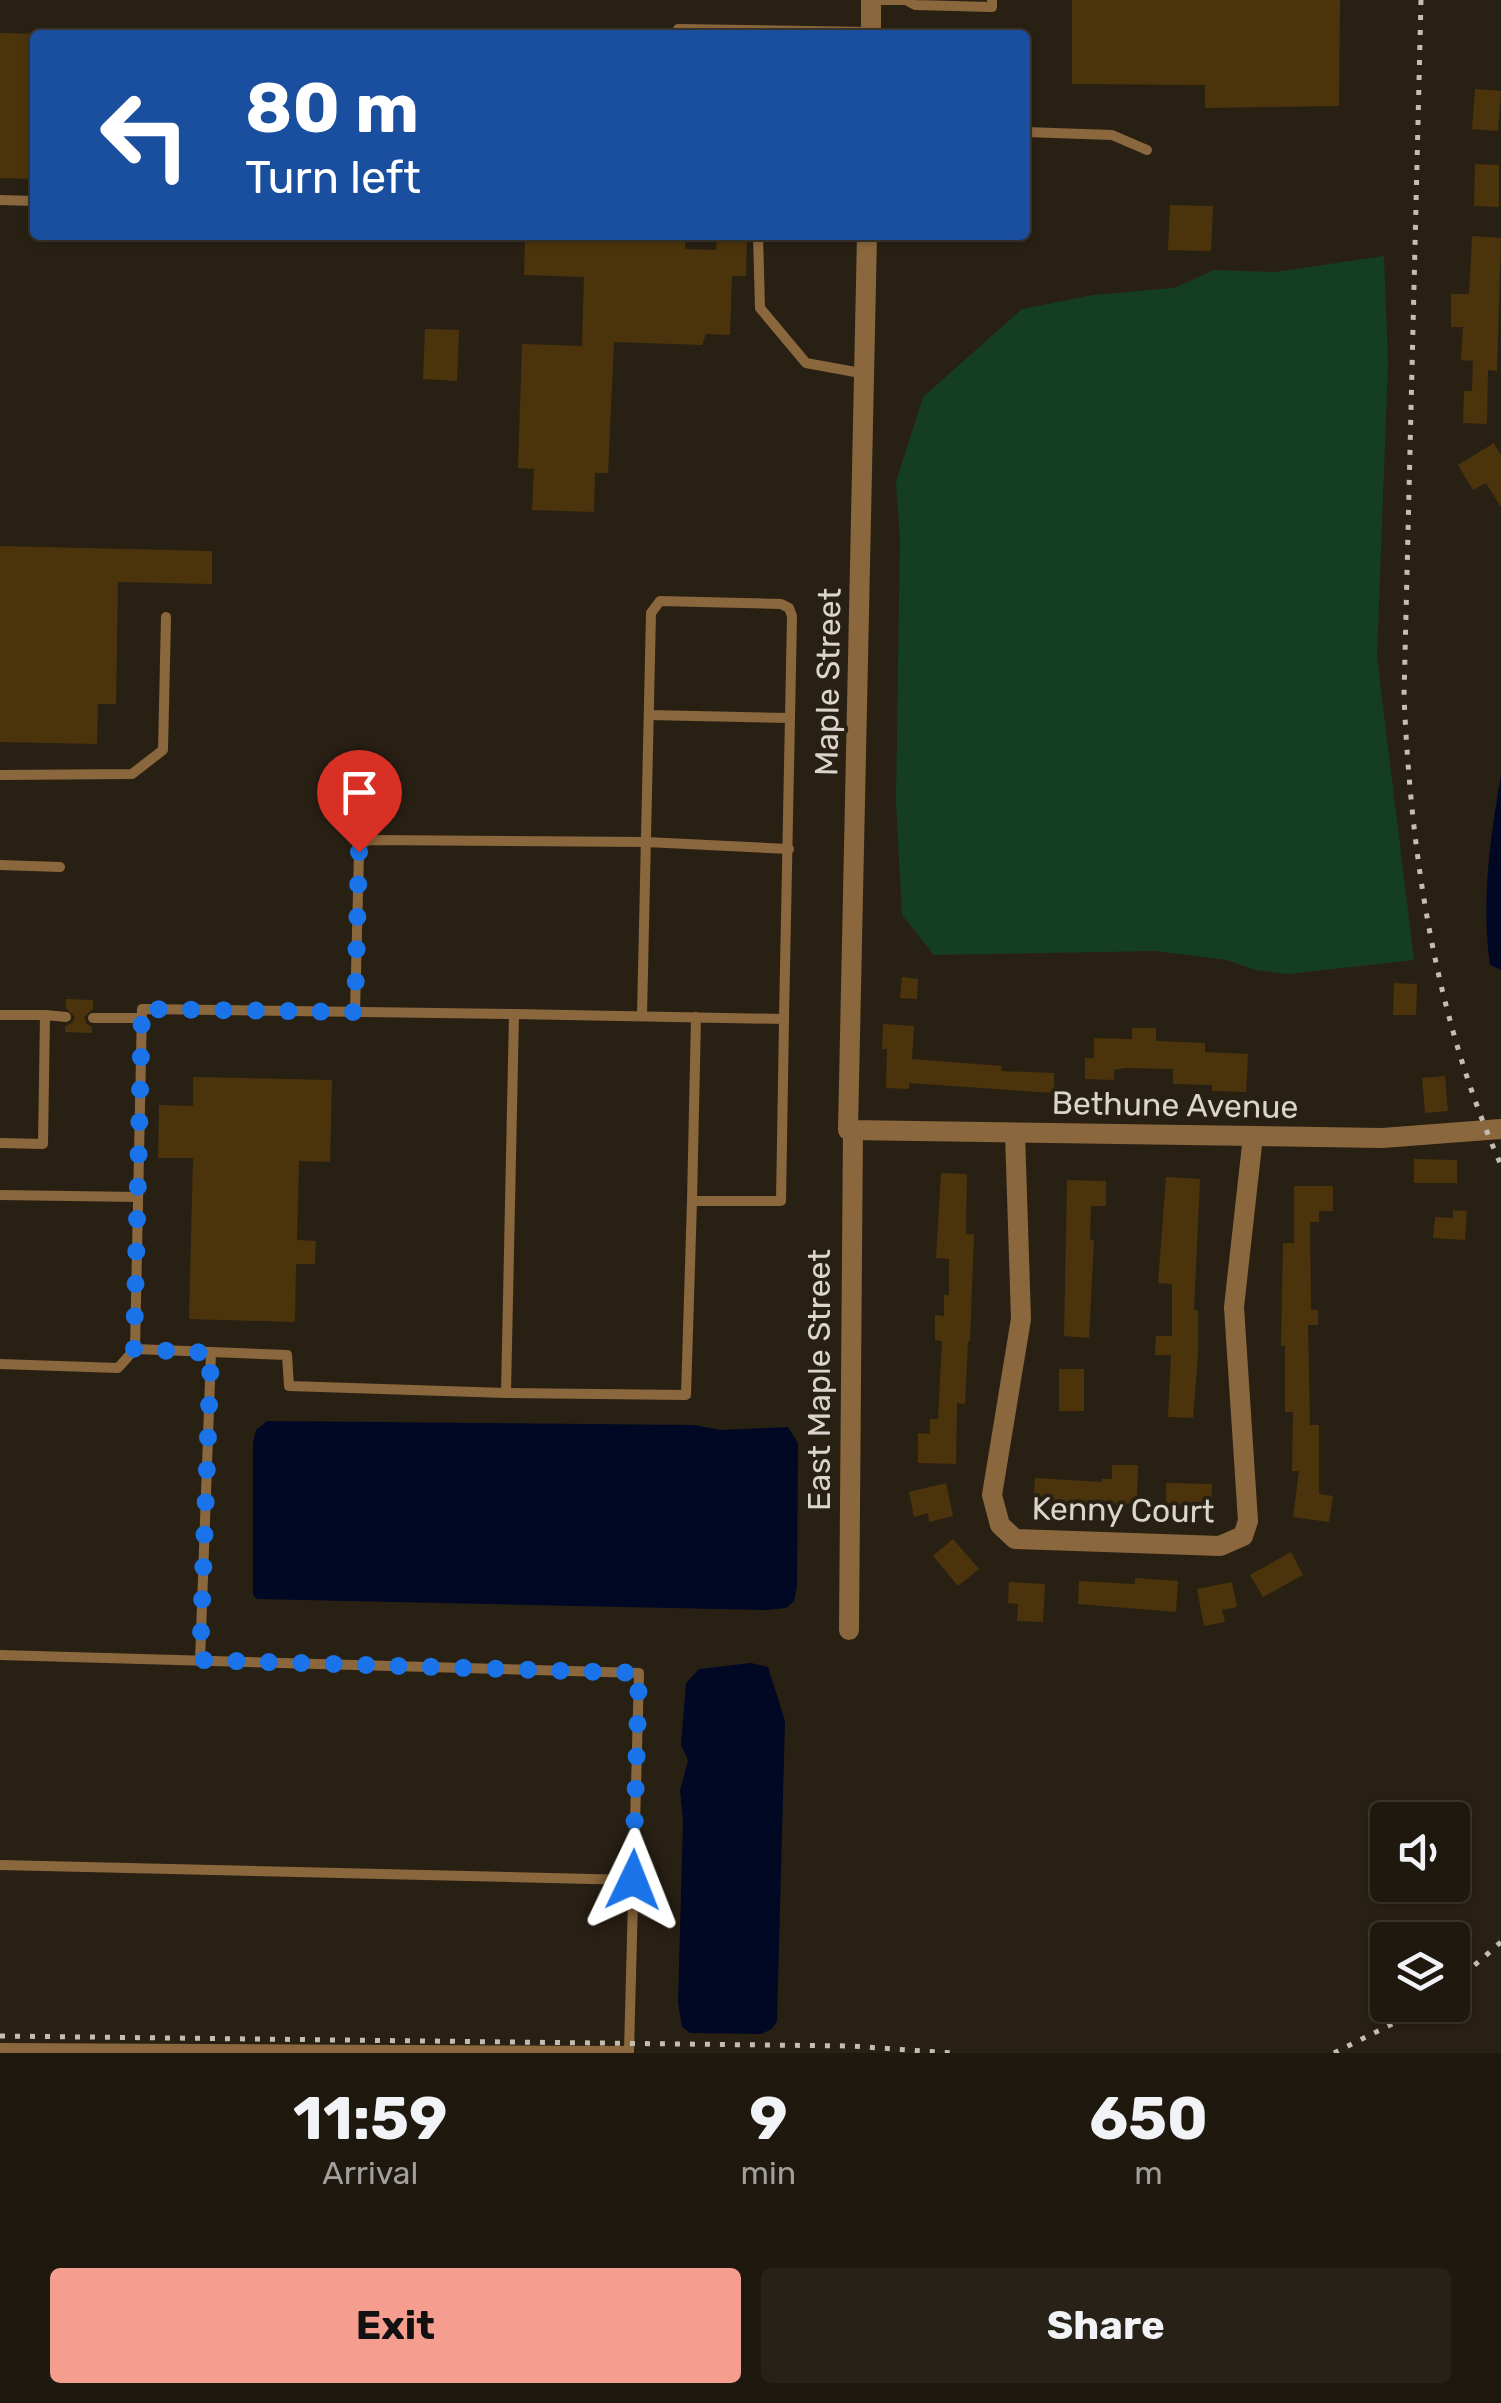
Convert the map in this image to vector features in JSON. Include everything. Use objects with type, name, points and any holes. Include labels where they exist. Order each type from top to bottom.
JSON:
[{"type":"street","points":[[871,0],[871,30]]},
{"type":"street","name":"Maple Street","points":[[850,1130],[867,240]]},
{"type":"street","name":"Bethune Avenue","points":[[850,1130],[1382,1138],[1501,1129]]},
{"type":"street","name":"East Maple Street","points":[[849,1630],[850,1130]]},
{"type":"street","name":"Kenny Court","points":[[1015,1133],[1021,1319],[992,1495],[1000,1525],[1015,1538],[1220,1546],[1243,1536],[1248,1521],[1234,1307],[1253,1136]]},
{"type":"lane","points":[[871,0],[992,7],[992,0]]},
{"type":"lane","points":[[678,29],[717,30]]},
{"type":"lane","points":[[1030,132],[1112,135],[1147,150]]},
{"type":"lane","points":[[0,200],[30,201]]},
{"type":"lane","points":[[758,240],[760,308],[806,363],[865,374]]},
{"type":"lane","points":[[642,1016],[651,613],[660,601],[780,604],[789,608],[792,616],[781,1201],[692,1201]]},
{"type":"lane","points":[[0,774],[132,774],[163,750],[166,618]]},
{"type":"lane","points":[[649,715],[790,718]]},
{"type":"lane","points":[[355,1012],[362,844],[368,840],[646,842],[788,849]]},
{"type":"lane","points":[[0,866],[60,867]]},
{"type":"lane","points":[[0,1364],[118,1368],[134,1349],[142,1009],[784,1019]]},
{"type":"lane","points":[[506,1393],[514,1014]]},
{"type":"lane","points":[[0,1015],[66,1017]]},
{"type":"lane","points":[[0,1143],[42,1144],[45,1016]]},
{"type":"lane","points":[[134,1349],[287,1354],[290,1386],[686,1395],[696,1017]]},
{"type":"lane","points":[[92,1018],[142,1018]]},
{"type":"lane","points":[[0,1194],[138,1197]]},
{"type":"lane","points":[[200,1660],[211,1353]]},
{"type":"lane","points":[[0,1655],[639,1673],[629,2051],[0,2048]]},
{"type":"lane","points":[[0,1865],[633,1880]]},
{"type":"green space","points":[[1384,256],[1388,363],[1377,657],[1414,960],[1288,974],[1255,970],[1227,960],[1156,951],[934,955],[902,915],[896,801],[900,539],[896,482],[923,397],[1022,309],[1093,295],[1174,288],[1214,270],[1275,272]]},
{"type":"water","points":[[1501,775],[1501,970],[1490,965],[1486,918],[1490,846]]},
{"type":"water","points":[[267,1421],[694,1425],[721,1430],[788,1427],[798,1443],[794,1601],[786,1608],[766,1610],[257,1599],[253,1595],[253,1442],[256,1430]]},
{"type":"water","points":[[751,1663],[768,1667],[785,1721],[777,2021],[772,2029],[761,2034],[690,2033],[682,2027],[678,2003],[683,1820],[680,1791],[688,1760],[681,1745],[686,1683],[699,1669]]},
{"type":"building","points":[[1072,0],[1340,0],[1339,106],[1205,108],[1205,85],[1072,84]]},
{"type":"building","points":[[0,33],[30,34],[30,179],[0,178]]},
{"type":"building","points":[[1475,89],[1501,91],[1498,131],[1472,129]]},
{"type":"building","points":[[1475,164],[1499,165],[1499,207],[1474,206]]},
{"type":"building","points":[[1170,205],[1213,206],[1211,251],[1168,250]]},
{"type":"building","points":[[1472,236],[1501,238],[1497,371],[1488,370],[1487,424],[1463,423],[1464,391],[1472,391],[1473,361],[1461,360],[1463,327],[1451,327],[1451,294],[1469,294]]},
{"type":"building","points":[[525,240],[686,240],[685,249],[716,250],[717,240],[747,240],[746,276],[732,276],[730,335],[706,334],[702,345],[614,342],[608,473],[595,473],[594,512],[532,510],[534,469],[518,468],[522,344],[582,346],[584,277],[524,275]]},
{"type":"building","points":[[425,329],[459,330],[457,381],[423,379]]},
{"type":"building","points":[[1494,443],[1501,455],[1501,507],[1486,483],[1473,490],[1458,465]]},
{"type":"building","points":[[0,546],[212,551],[212,584],[118,582],[116,704],[98,704],[97,744],[0,742]]},
{"type":"building","points":[[902,977],[918,979],[917,999],[900,998]]},
{"type":"building","points":[[1394,983],[1417,984],[1416,1015],[1393,1015]]},
{"type":"building","points":[[66,999],[93,1000],[93,1009],[84,1017],[92,1033],[65,1032],[65,1026],[75,1017],[66,1008]]},
{"type":"building","points":[[883,1024],[914,1026],[912,1059],[1002,1066],[1001,1071],[1054,1073],[1054,1093],[909,1083],[909,1089],[886,1088]]},
{"type":"building","points":[[1132,1028],[1156,1028],[1156,1041],[1205,1043],[1205,1052],[1248,1054],[1246,1092],[1212,1091],[1212,1085],[1173,1084],[1173,1069],[1125,1068],[1114,1070],[1114,1080],[1085,1079],[1085,1058],[1094,1058],[1094,1038],[1132,1039]]},
{"type":"building","points":[[1445,1076],[1448,1111],[1425,1113],[1422,1078]]},
{"type":"building","points":[[193,1077],[332,1080],[330,1162],[299,1161],[297,1240],[316,1241],[315,1264],[296,1264],[295,1322],[189,1319],[193,1158],[158,1158],[159,1105],[193,1106]]},
{"type":"building","points":[[1414,1159],[1457,1160],[1457,1183],[1414,1183]]},
{"type":"building","points":[[941,1173],[967,1174],[966,1234],[974,1234],[970,1341],[965,1404],[957,1403],[956,1464],[918,1463],[918,1433],[930,1434],[930,1419],[938,1419],[942,1341],[935,1340],[935,1315],[944,1316],[944,1295],[949,1295],[949,1259],[936,1258]]},
{"type":"building","points":[[1166,1177],[1200,1179],[1194,1310],[1198,1310],[1198,1355],[1193,1418],[1168,1417],[1171,1355],[1155,1355],[1156,1336],[1172,1336],[1172,1284],[1158,1283]]},
{"type":"building","points":[[1067,1180],[1106,1181],[1106,1206],[1091,1206],[1090,1240],[1094,1240],[1089,1338],[1064,1336]]},
{"type":"building","points":[[1294,1186],[1333,1186],[1333,1211],[1319,1211],[1319,1222],[1310,1222],[1311,1310],[1318,1310],[1318,1325],[1308,1325],[1310,1425],[1319,1425],[1319,1494],[1333,1496],[1329,1522],[1293,1517],[1299,1471],[1292,1471],[1293,1412],[1285,1412],[1285,1346],[1281,1346],[1283,1243],[1294,1243]]},
{"type":"building","points":[[1453,1210],[1467,1211],[1465,1240],[1433,1238],[1435,1217],[1453,1218]]},
{"type":"building","points":[[1059,1369],[1084,1369],[1084,1411],[1059,1411]]},
{"type":"building","points":[[1112,1465],[1138,1465],[1137,1504],[1033,1504],[1035,1478],[1102,1482],[1112,1479]]},
{"type":"building","points":[[946,1483],[953,1516],[929,1522],[928,1513],[914,1517],[909,1492]]},
{"type":"building","points":[[1166,1483],[1212,1484],[1211,1508],[1166,1508]]},
{"type":"building","points":[[953,1539],[979,1569],[958,1586],[933,1556]]},
{"type":"building","points":[[1291,1552],[1303,1575],[1263,1597],[1250,1575]]},
{"type":"building","points":[[1135,1578],[1178,1581],[1176,1612],[1078,1604],[1079,1581],[1135,1584]]},
{"type":"building","points":[[1009,1582],[1045,1584],[1043,1622],[1017,1621],[1018,1604],[1008,1603]]},
{"type":"building","points":[[1232,1582],[1237,1607],[1222,1610],[1225,1622],[1204,1626],[1197,1589]]},
{"type":"railway","points":[[1421,0],[1404,696],[1407,756],[1420,876],[1443,994],[1478,1109],[1501,1165]]},
{"type":"railway","points":[[1470,1969],[1501,1942]]},
{"type":"railway","points":[[1334,2053],[1396,2022]]},
{"type":"railway","points":[[0,2036],[851,2046],[952,2053]]},
{"type":"route","points":[[359,852],[355,1012],[142,1009],[134,1349],[211,1353],[200,1660],[639,1673],[633,1880]]}]
